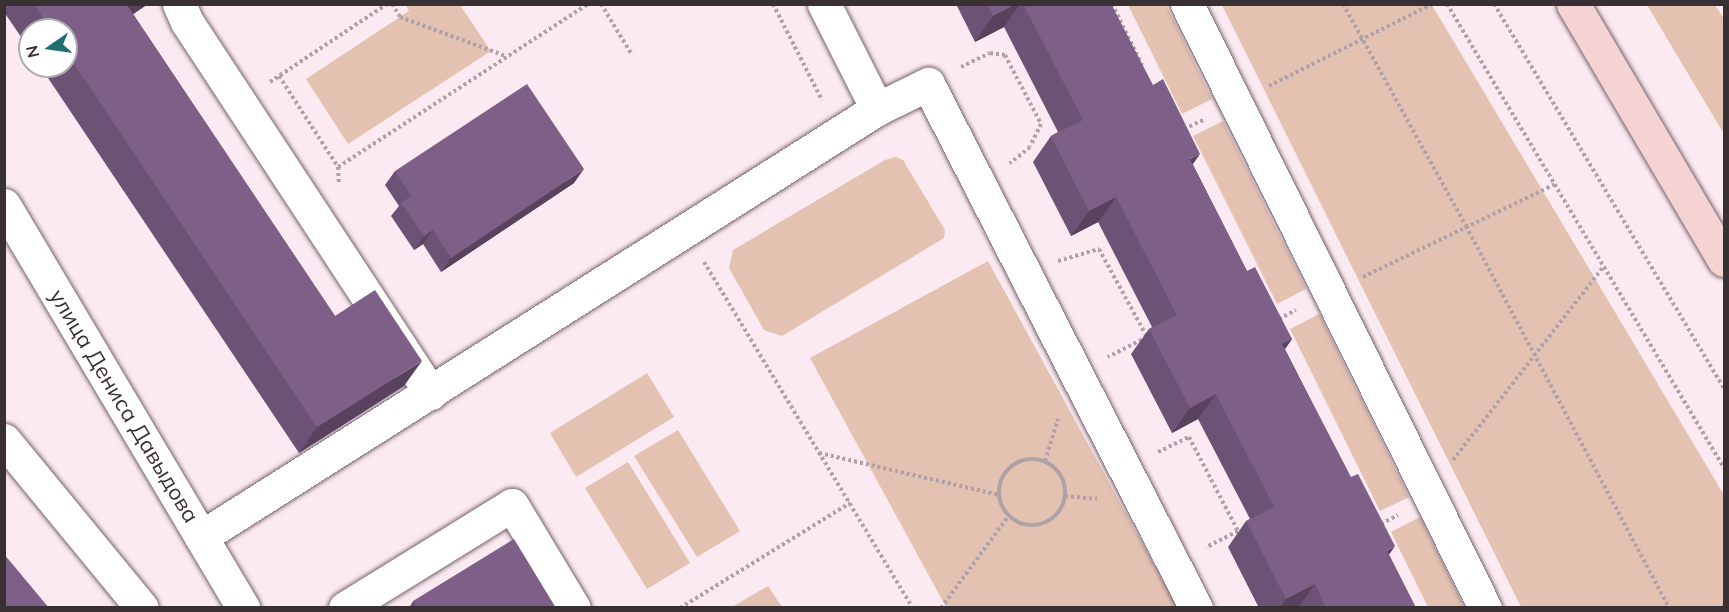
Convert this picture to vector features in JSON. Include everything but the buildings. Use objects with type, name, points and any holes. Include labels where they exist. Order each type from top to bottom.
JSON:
[{"type":"main road","points":[[1573,4],[1725,260]]},
{"type":"street","points":[[179,4],[187,22],[431,393]]},
{"type":"street","points":[[824,4],[878,109]]},
{"type":"street","points":[[1187,4],[1485,608]]},
{"type":"street","points":[[201,537],[839,133],[878,109],[928,84],[1196,608]]},
{"type":"street","name":"улица Дениса Давыдова","points":[[4,205],[243,608]]},
{"type":"street","points":[[4,440],[142,608]]},
{"type":"street","points":[[345,608],[512,505],[574,608]]},
{"type":"path","points":[[268,83],[389,4],[400,17],[507,56]]},
{"type":"path","points":[[338,167],[588,4]]},
{"type":"path","points":[[601,4],[632,55]]},
{"type":"path","points":[[773,4],[839,133]]},
{"type":"path","points":[[1112,4],[1144,69]]},
{"type":"path","points":[[1343,4],[1466,226],[1669,608]]},
{"type":"path","points":[[1260,91],[1432,4]]},
{"type":"path","points":[[1447,4],[1725,468]]},
{"type":"path","points":[[1494,4],[1725,389]]},
{"type":"path","points":[[928,84],[998,52],[1005,55],[1041,124],[1021,157],[977,180]]},
{"type":"path","points":[[279,76],[338,167],[339,191]]},
{"type":"path","points":[[1177,133],[1208,117]]},
{"type":"path","points":[[1354,281],[1554,184]]},
{"type":"path","points":[[685,230],[913,608]]},
{"type":"path","points":[[1023,271],[1099,249],[1147,338],[1076,374]]},
{"type":"path","points":[[1448,468],[1604,266]]},
{"type":"path","points":[[1271,323],[1302,307]]},
{"type":"path","points":[[1126,470],[1189,437],[1238,531],[1173,564]]},
{"type":"path","points":[[819,453],[999,495]]},
{"type":"path","points":[[1023,460],[1045,461],[1061,476],[1065,496],[1062,506],[1048,521],[1027,524],[1009,515],[999,495],[1005,473],[1023,460]]},
{"type":"path","points":[[680,608],[850,503]]},
{"type":"path","points":[[1374,528],[1405,512]]},
{"type":"path","points":[[940,608],[1009,515]]},
{"type":"path","points":[[1718,608],[1725,605]]},
{"type":"shaded area","points":[[406,5],[460,5],[491,51],[348,144],[306,79],[409,11]]},
{"type":"shaded area","points":[[1128,5],[1166,5],[1212,99],[1182,114]]},
{"type":"shaded area","points":[[1222,5],[1432,5],[1724,495],[1724,607],[1521,607]]},
{"type":"shaded area","points":[[1647,5],[1715,5],[1724,19],[1724,134]]},
{"type":"shaded area","points":[[1223,121],[1306,289],[1277,304],[1193,136]]},
{"type":"shaded area","points":[[896,157],[903,160],[945,230],[944,238],[782,336],[764,330],[729,268],[733,250],[885,160]]},
{"type":"shaded area","points":[[988,261],[1177,607],[946,607],[810,358]]},
{"type":"shaded area","points":[[1319,314],[1409,497],[1380,511],[1290,329]]},
{"type":"shaded area","points":[[647,373],[674,417],[576,477],[550,433]]},
{"type":"shaded area","points":[[678,430],[740,531],[697,557],[634,456]]},
{"type":"shaded area","points":[[628,462],[690,563],[647,589],[585,488]]},
{"type":"shaded area","points":[[1420,517],[1464,607],[1428,607],[1391,532]]},
{"type":"shaded area","points":[[768,586],[782,607],[732,607]]}]
